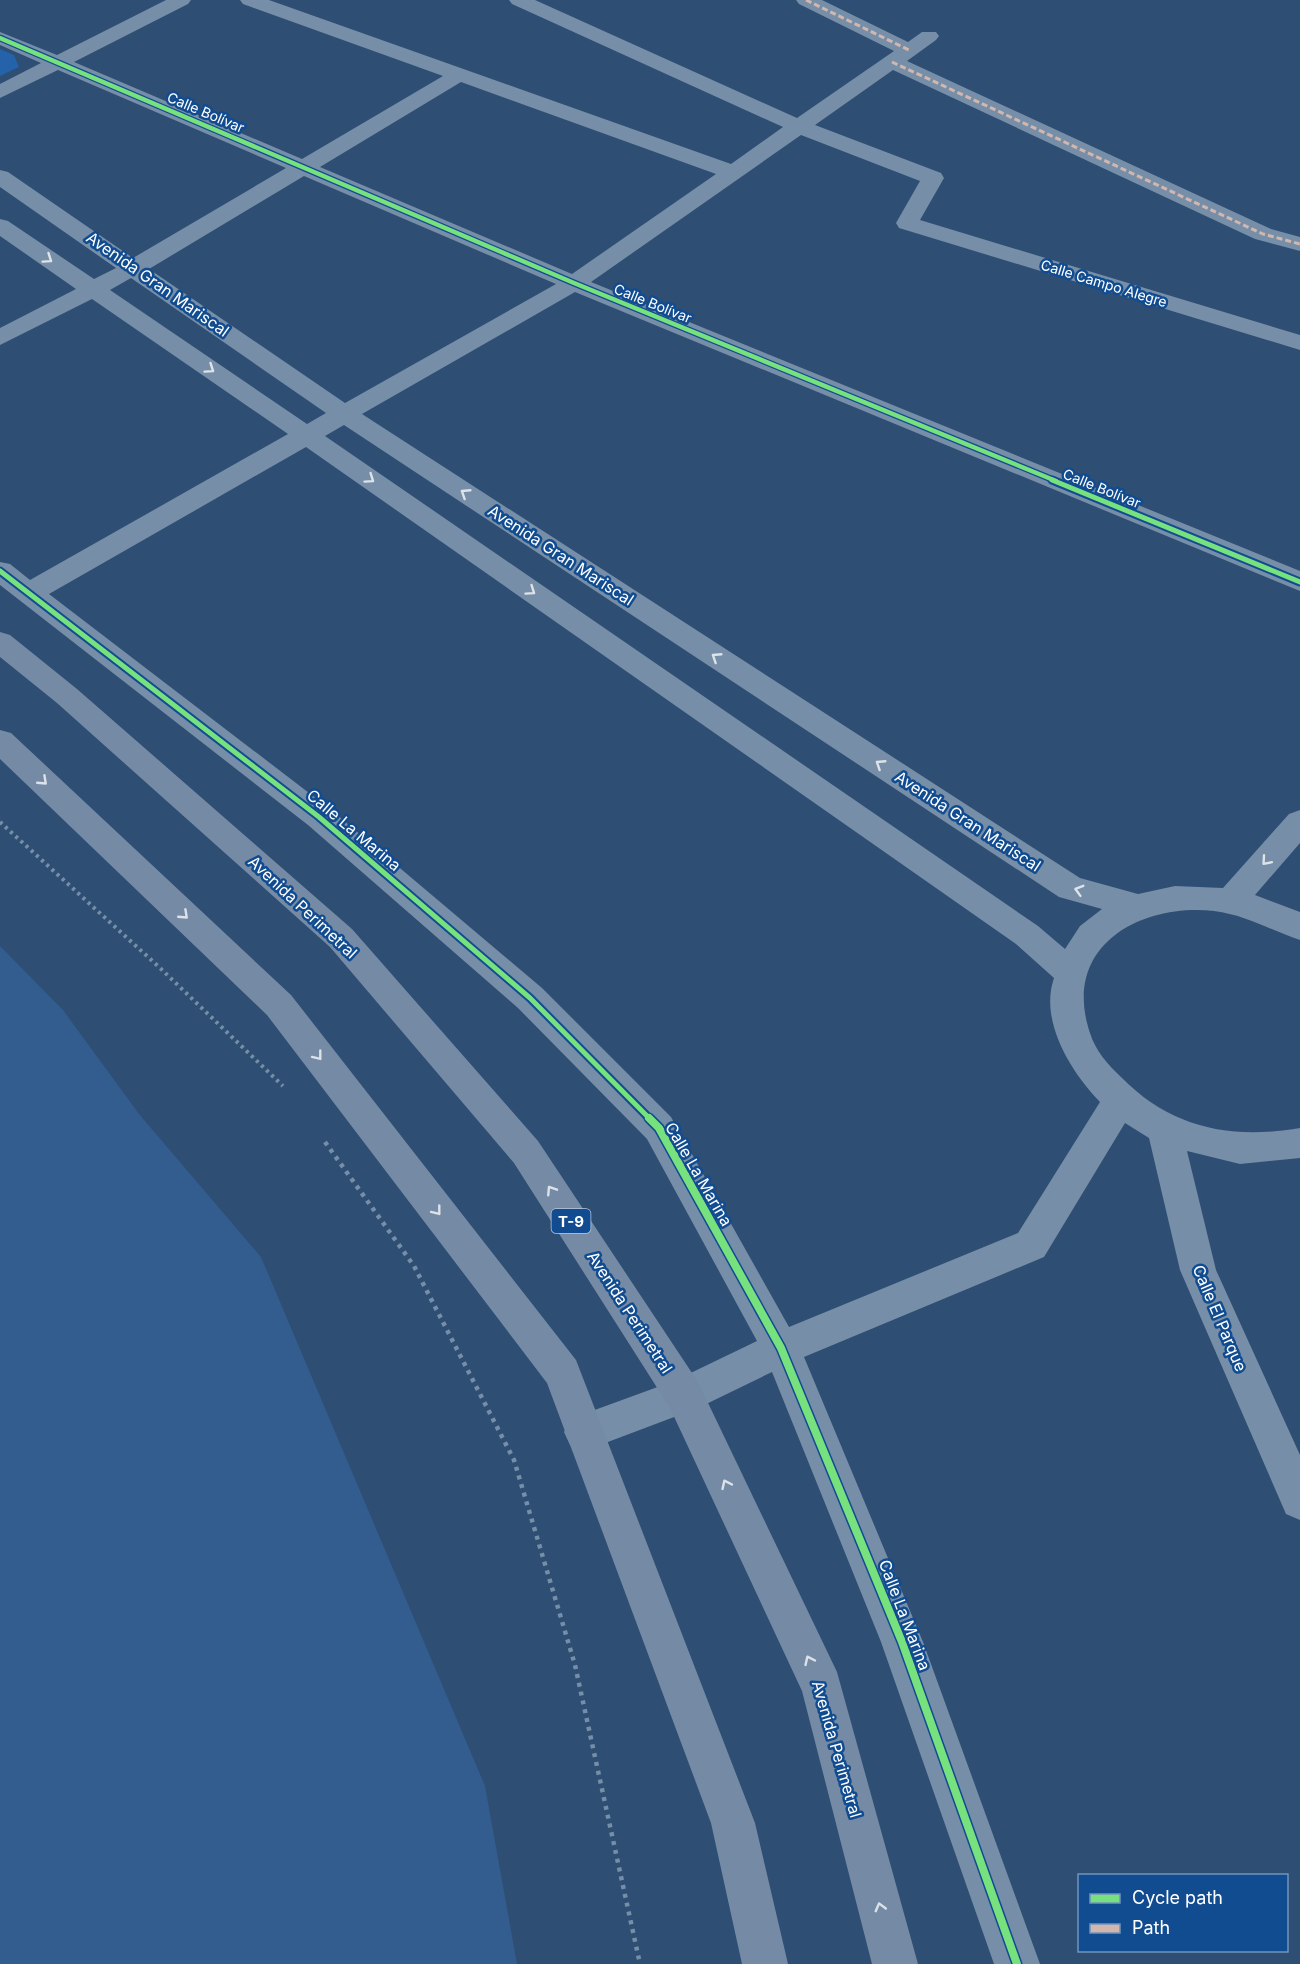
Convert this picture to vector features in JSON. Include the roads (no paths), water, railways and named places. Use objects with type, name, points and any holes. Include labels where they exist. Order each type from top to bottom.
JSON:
[{"type":"main road","name":"Avenida Perimetral","points":[[0,642],[67,696],[341,939],[526,1152],[684,1395],[822,1687],[895,1964]]},
{"type":"main road","points":[[0,741],[279,1005],[562,1372],[733,1823],[765,1964]]},
{"type":"street","points":[[0,92],[181,0]]},
{"type":"street","points":[[250,0],[457,76],[732,172]]},
{"type":"street","points":[[519,0],[800,127]]},
{"type":"street","points":[[806,0],[900,56],[1263,234],[1300,244]]},
{"type":"street","points":[[29,593],[574,284],[929,36]]},
{"type":"street","name":"Calle Bolívar","points":[[0,38],[306,167],[574,284],[1300,582]]},
{"type":"street","points":[[0,338],[135,267],[457,76]]},
{"type":"street","name":"Calle Campo Alegre","points":[[800,127],[933,178],[907,223],[1300,343]]},
{"type":"street","name":"Avenida Gran Mariscal","points":[[0,177],[135,267],[346,415],[1070,888],[1136,906]]},
{"type":"street","points":[[0,226],[308,436],[1027,935],[1070,972]]},
{"type":"street","name":"Calle La Marina","points":[[0,571],[319,817],[546,1014],[659,1128],[781,1348],[902,1642],[1017,1964]]},
{"type":"street","points":[[1232,899],[1300,822]]},
{"type":"street","points":[[1300,927],[1275,913],[1232,899],[1181,897],[1136,906],[1106,922],[1084,944],[1070,972],[1066,1003],[1073,1038],[1091,1071],[1120,1100],[1164,1129],[1232,1148],[1300,1143]]},
{"type":"street","points":[[584,1432],[684,1395],[781,1348],[1031,1245],[1120,1100]]},
{"type":"street","name":"Calle El Parque","points":[[1164,1129],[1198,1270],[1300,1500]]}]
